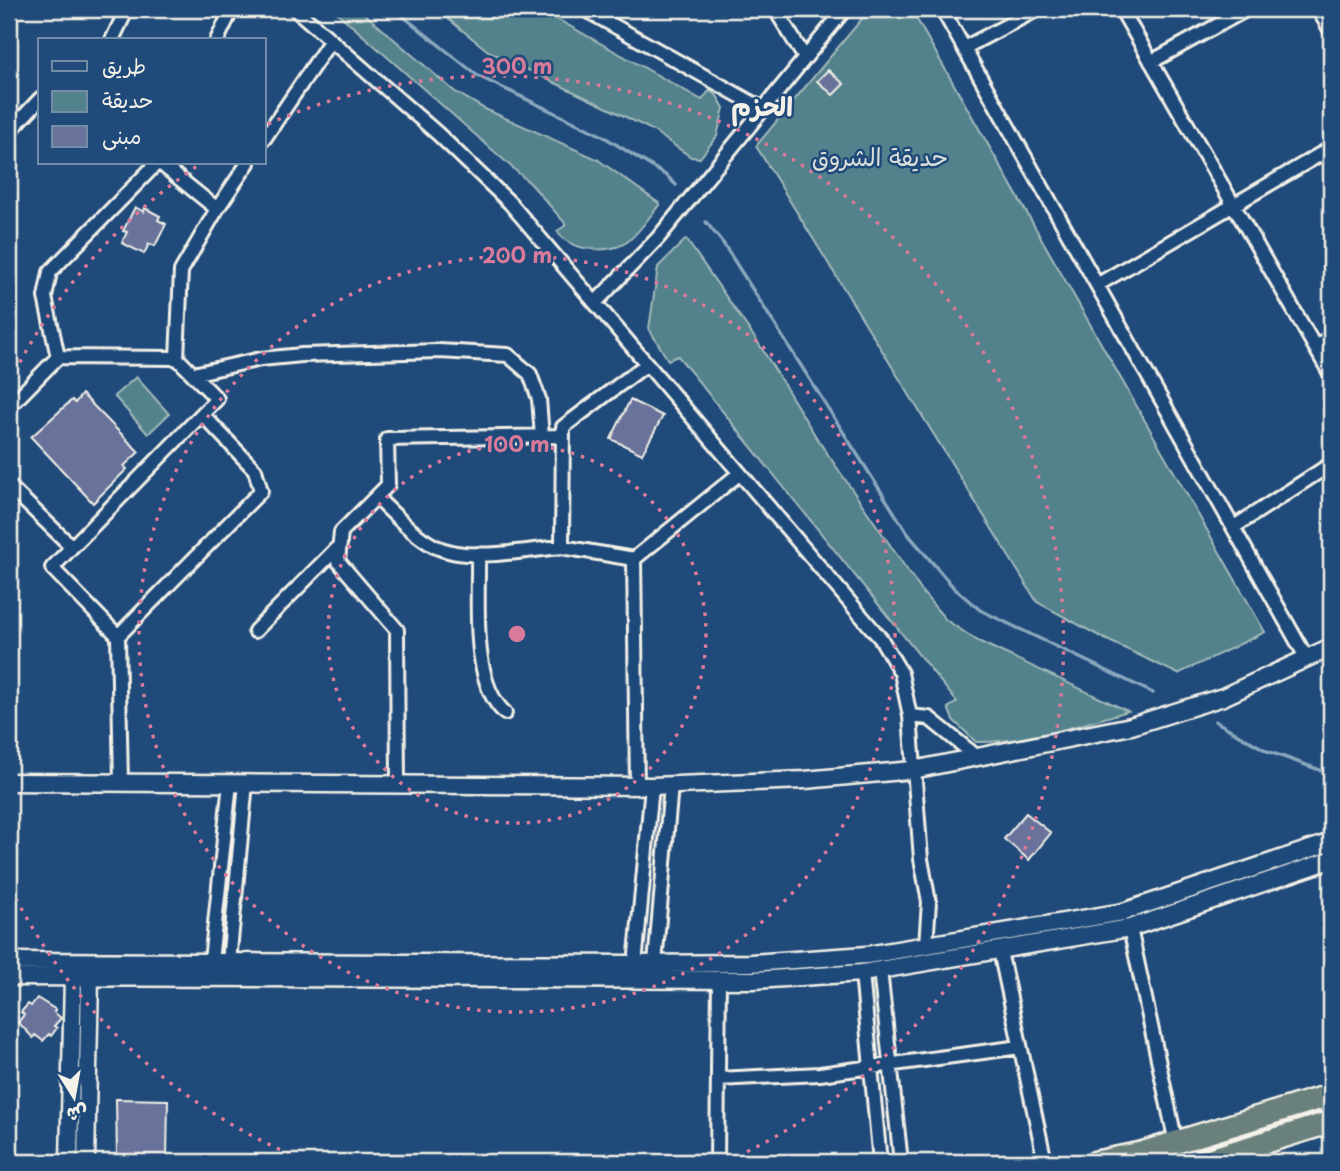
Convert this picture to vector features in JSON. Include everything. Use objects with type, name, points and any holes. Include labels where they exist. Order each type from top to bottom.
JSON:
[{"type":"highway","points":[[1096,1162],[1176,1143],[1331,1095]]},
{"type":"highway","points":[[1201,1162],[1330,1126]]},
{"type":"street","points":[[113,38],[127,9]]},
{"type":"street","points":[[218,38],[232,9]]},
{"type":"street","points":[[295,9],[438,134],[510,203],[881,639],[901,673],[910,716],[921,859],[929,902],[926,945]]},
{"type":"street","points":[[584,9],[763,109]]},
{"type":"street","points":[[775,9],[805,58]]},
{"type":"street","points":[[595,303],[658,238],[845,9]]},
{"type":"street","points":[[942,9],[1307,659]]},
{"type":"street","points":[[964,48],[1038,9]]},
{"type":"street","points":[[1121,9],[1331,375]]},
{"type":"street","points":[[1151,62],[1247,9]]},
{"type":"street","points":[[1318,9],[1331,31]]},
{"type":"street","points":[[266,136],[331,40]]},
{"type":"street","points":[[9,132],[38,101]]},
{"type":"street","points":[[1097,285],[1331,148]]},
{"type":"street","points":[[58,357],[45,297],[50,272],[157,164]]},
{"type":"street","points":[[159,164],[216,209]]},
{"type":"street","points":[[177,358],[181,271],[216,209],[247,164]]},
{"type":"street","points":[[1315,347],[1331,337]]},
{"type":"street","points":[[193,374],[261,359],[302,355],[439,351],[508,355],[530,374],[539,399],[542,437]]},
{"type":"street","points":[[9,407],[58,357],[177,358],[217,399],[52,568],[118,636],[121,783]]},
{"type":"street","points":[[562,547],[563,427],[647,364]]},
{"type":"street","points":[[118,636],[261,491],[255,470],[202,414]]},
{"type":"street","points":[[398,784],[397,630],[338,561],[341,532],[388,485],[387,439],[563,436]]},
{"type":"street","points":[[1234,527],[1331,464]]},
{"type":"street","points":[[376,497],[432,545],[447,552],[478,554],[562,547],[634,559],[740,473]]},
{"type":"street","points":[[9,486],[72,547]]},
{"type":"street","points":[[255,631],[340,545]]},
{"type":"street","points":[[478,554],[479,634],[484,678],[494,704],[505,713]]},
{"type":"street","points":[[634,559],[645,786],[635,964]]},
{"type":"street","points":[[9,782],[671,786],[805,780],[913,770],[1131,726],[1223,696],[1331,647]]},
{"type":"street","points":[[910,716],[929,718],[977,757]]},
{"type":"street","points":[[218,978],[211,961],[238,783]]},
{"type":"street","points":[[218,978],[229,962],[238,783]]},
{"type":"street","points":[[655,963],[671,786]]},
{"type":"street","points":[[9,961],[635,964],[751,962],[854,956],[1123,912],[1331,842]]},
{"type":"street","points":[[9,977],[754,980],[862,973],[1130,929],[1331,860]]},
{"type":"street","points":[[1130,929],[1176,1143]]},
{"type":"street","points":[[1000,951],[1045,1162]]},
{"type":"street","points":[[80,961],[86,1162]]},
{"type":"street","points":[[880,970],[901,1162]]},
{"type":"street","points":[[862,973],[880,1162]]},
{"type":"street","points":[[69,1162],[81,977]]},
{"type":"street","points":[[717,1162],[719,980]]},
{"type":"street","points":[[718,1079],[820,1074],[1020,1048]]},
{"type":"green space","points":[[333,9],[359,9],[454,91],[485,109],[597,159],[660,204],[636,234],[619,246],[600,250],[570,243],[557,231],[565,226],[565,223],[531,184]]},
{"type":"green space","points":[[436,9],[539,9],[702,100],[709,91],[716,94],[724,108],[717,136],[700,158],[691,157],[652,130],[488,51]]},
{"type":"green space","name":"حديقة الشروق","points":[[870,9],[911,9],[1265,632],[1178,674],[1037,602],[756,146]]},
{"type":"green space","points":[[686,239],[759,344],[818,440],[923,593],[946,620],[978,641],[1128,711],[1052,732],[994,742],[976,742],[953,720],[948,708],[957,702],[678,356],[668,360],[649,329],[658,267]]},
{"type":"green space","points":[[136,377],[169,414],[148,434],[114,396]]},
{"type":"building","points":[[828,70],[844,84],[833,95],[817,81]]},
{"type":"building","points":[[135,207],[144,212],[145,208],[160,216],[158,220],[166,224],[155,246],[149,244],[144,254],[122,243],[127,232],[123,231]]},
{"type":"building","points":[[82,394],[139,452],[124,466],[127,469],[93,503],[31,437],[72,400],[75,403]]},
{"type":"building","points":[[630,400],[663,416],[642,454],[611,439]]},
{"type":"building","points":[[1026,813],[1051,833],[1029,860],[1004,839]]},
{"type":"building","points":[[37,998],[56,1010],[54,1012],[61,1018],[54,1026],[57,1028],[51,1036],[49,1034],[43,1041],[35,1035],[33,1038],[18,1022],[24,1015],[21,1012]]},
{"type":"building","points":[[116,1099],[168,1100],[167,1159],[117,1159]]},
{"type":"waterway","points":[[394,9],[478,76],[601,135],[667,176],[676,185]]},
{"type":"waterway","points":[[706,222],[723,243],[908,534],[954,588],[980,610],[1153,693]]},
{"type":"waterway","points":[[1215,721],[1267,751],[1331,774]]},
{"type":"district","name":"الحزم","points":[[762,105]]}]
